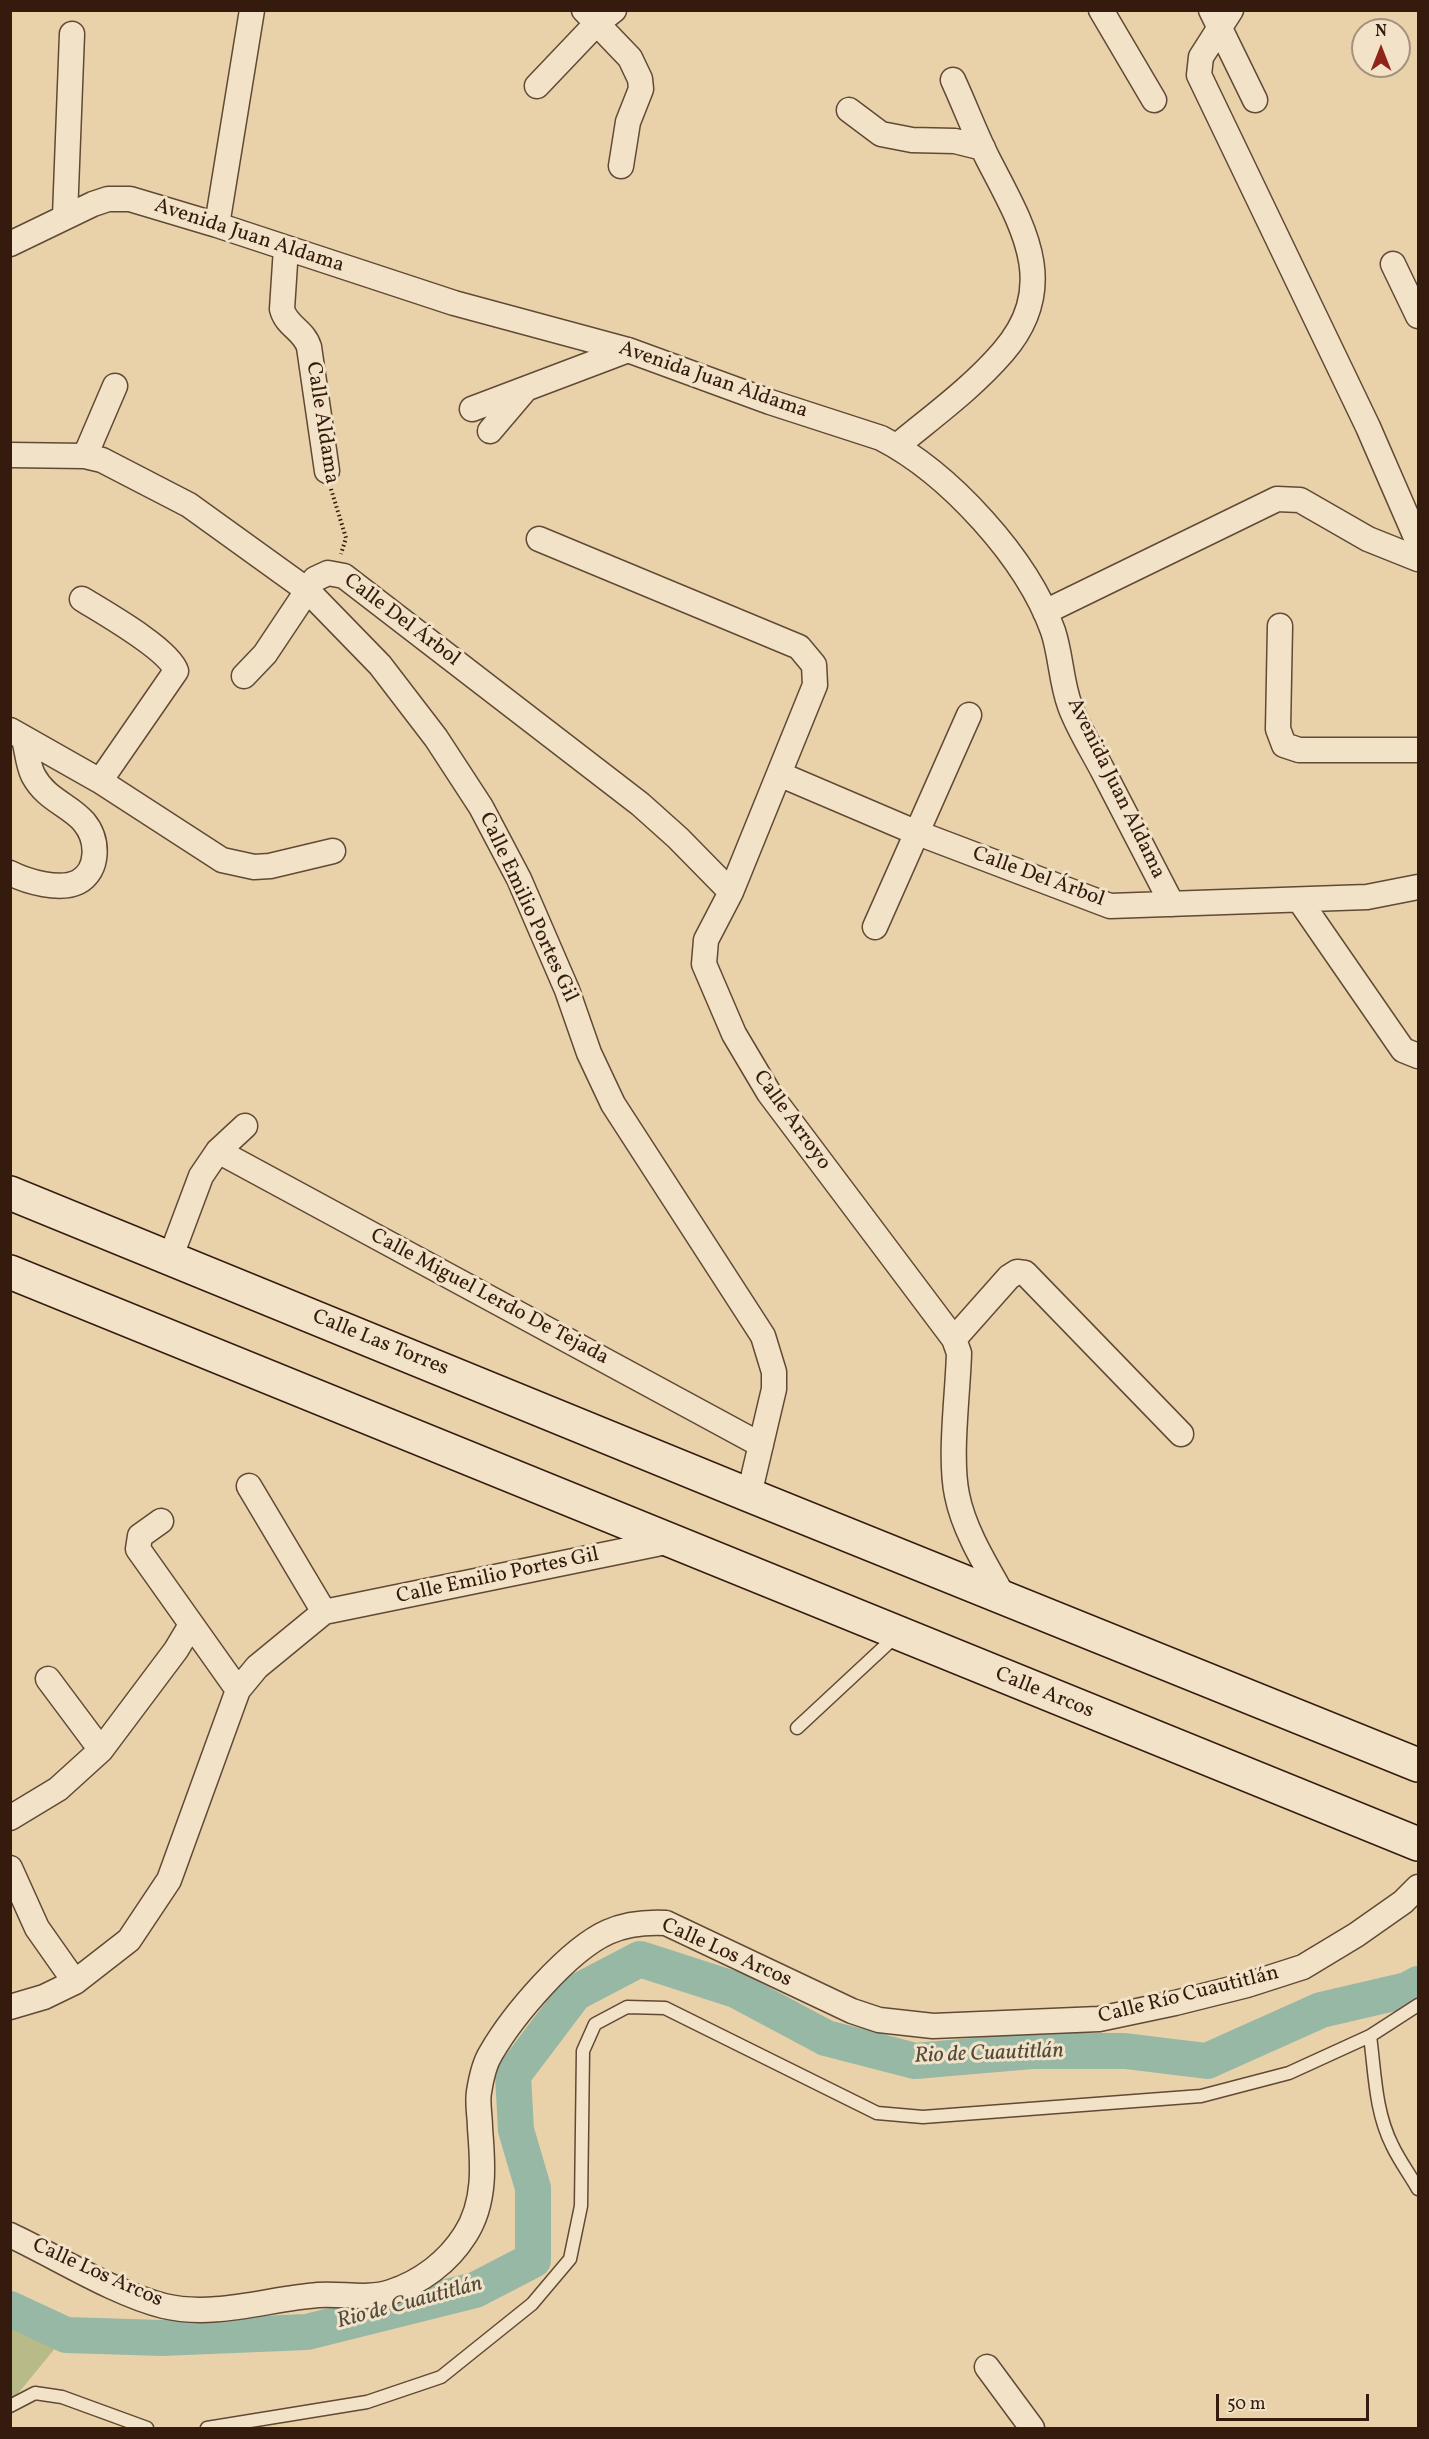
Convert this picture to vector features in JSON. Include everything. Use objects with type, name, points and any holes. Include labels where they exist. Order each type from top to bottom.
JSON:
[{"type":"main road","name":"Calle Las Torres","points":[[10,1193],[171,1256],[749,1495]]},
{"type":"main road","points":[[10,1272],[671,1541]]},
{"type":"main road","points":[[749,1495],[1419,1765]]},
{"type":"main road","name":"Calle Arcos","points":[[671,1541],[1419,1844]]},
{"type":"street","points":[[218,225],[252,10]]},
{"type":"street","points":[[1101,10],[1154,100]]},
{"type":"street","points":[[537,86],[598,15],[630,58],[640,79],[641,89],[628,122],[621,166]]},
{"type":"street","points":[[1221,16],[1255,100]]},
{"type":"street","points":[[1221,16],[1201,57],[1199,75],[1368,427],[1419,542]]},
{"type":"street","points":[[65,216],[72,33]]},
{"type":"street","points":[[897,446],[981,376],[1005,350],[1026,315],[1032,298],[1034,267],[1023,227],[983,148],[953,80]]},
{"type":"street","points":[[849,110],[881,134],[912,140],[949,140],[983,148]]},
{"type":"street","name":"Avenida Juan Aldama","points":[[10,244],[93,204],[119,198],[218,225],[454,303],[628,350],[770,402],[881,438],[897,446],[926,466],[990,531],[1019,568],[1045,612],[1059,652],[1070,707],[1172,904]]},
{"type":"street","name":"Calle Aldama","points":[[286,248],[282,309],[284,318],[303,334],[309,347],[327,471]]},
{"type":"street","points":[[1393,264],[1419,316]]},
{"type":"street","points":[[472,409],[628,350]]},
{"type":"street","points":[[86,456],[115,386]]},
{"type":"street","points":[[490,431],[526,388]]},
{"type":"street","name":"Calle Emilio Portes Gil","points":[[10,455],[86,456],[113,465],[189,505],[307,590],[380,665],[453,761],[502,843],[567,990],[589,1053],[614,1104],[763,1336],[774,1372],[774,1389],[749,1495]]},
{"type":"street","points":[[1045,612],[1258,508],[1277,500],[1291,498],[1311,505],[1368,539],[1419,559]]},
{"type":"street","name":"Calle Arroyo","points":[[539,539],[799,647],[809,655],[814,665],[815,686],[731,892],[706,940],[704,964],[734,1034],[769,1093],[954,1340]]},
{"type":"street","points":[[244,676],[265,654],[318,576],[328,573]]},
{"type":"street","name":"Calle Del Árbol","points":[[328,573],[349,579],[640,804],[678,838],[731,892]]},
{"type":"street","points":[[82,599],[152,646],[170,661],[176,671],[100,782]]},
{"type":"street","points":[[1280,626],[1278,729],[1284,745],[1299,750],[1419,750]]},
{"type":"street","points":[[875,927],[915,832],[969,715]]},
{"type":"street","points":[[17,734],[100,782],[207,851],[239,865],[270,866],[333,851]]},
{"type":"street","points":[[10,873],[25,880],[70,886],[88,877],[94,866],[92,836],[84,821],[53,800],[33,775],[17,734]]},
{"type":"street","name":"Calle Del Árbol","points":[[779,774],[915,832],[1096,903],[1127,907],[1300,901],[1392,894],[1419,888]]},
{"type":"street","points":[[1300,901],[1402,1050],[1419,1056]]},
{"type":"street","points":[[171,1256],[201,1176],[218,1151],[245,1126]]},
{"type":"street","name":"Calle Miguel Lerdo De Tejada","points":[[218,1151],[760,1445]]},
{"type":"street","points":[[1005,1599],[981,1555],[957,1496],[955,1471],[959,1353],[954,1340],[1009,1276],[1017,1272],[1028,1274],[1181,1434]]},
{"type":"street","points":[[10,2007],[44,1997],[75,1982],[129,1940],[169,1880],[238,1690],[257,1667],[324,1612],[249,1485]]},
{"type":"street","points":[[161,1521],[140,1536],[138,1549],[238,1690]]},
{"type":"street","name":"Calle Emilio Portes Gil","points":[[324,1612],[671,1541]]},
{"type":"street","points":[[10,1818],[58,1789],[101,1750],[176,1650],[191,1625]]},
{"type":"street","points":[[48,1679],[101,1750]]},
{"type":"street","points":[[10,1868],[37,1929],[75,1982]]},
{"type":"street","name":"Calle Río Cuautitlán","points":[[933,2026],[1100,2019],[1247,1985],[1303,1967],[1356,1935],[1419,1887]]},
{"type":"street","name":"Calle Los Arcos","points":[[10,2235],[128,2293],[161,2305],[187,2311],[319,2295],[372,2296],[390,2293],[414,2282],[437,2268],[465,2236],[481,2197],[482,2147],[478,2094],[490,2053],[552,1977],[586,1946],[607,1933],[626,1926],[649,1922],[666,1923],[852,2011],[879,2020],[933,2026]]},
{"type":"street","points":[[987,2367],[1032,2428]]},
{"type":"lane","points":[[797,1728],[897,1634]]},
{"type":"lane","points":[[207,2428],[222,2428],[368,2402],[441,2377],[532,2304],[570,2259],[581,2206],[583,2050],[595,2024],[627,2007],[665,2008],[878,2113],[923,2116],[1201,2096],[1289,2073],[1370,2036],[1419,2005]]},
{"type":"lane","points":[[1370,2036],[1376,2098],[1382,2121],[1392,2146],[1419,2189]]},
{"type":"lane","points":[[10,2406],[34,2393],[62,2397],[147,2428]]},
{"type":"path","name":"Calle Aldama","points":[[327,471],[346,538],[340,557],[328,573]]},
{"type":"green space","points":[[11,2309],[66,2335],[11,2402]]},
{"type":"waterway","name":"Rio de Cuautitlán","points":[[10,2309],[66,2335],[162,2338],[307,2332],[475,2290],[533,2260],[533,2188],[516,2130],[513,2075],[575,1993],[640,1959],[736,1990],[826,2038],[915,2061],[1032,2051],[1125,2051],[1207,2061],[1321,2010],[1407,1990],[1418,1984]]}]
